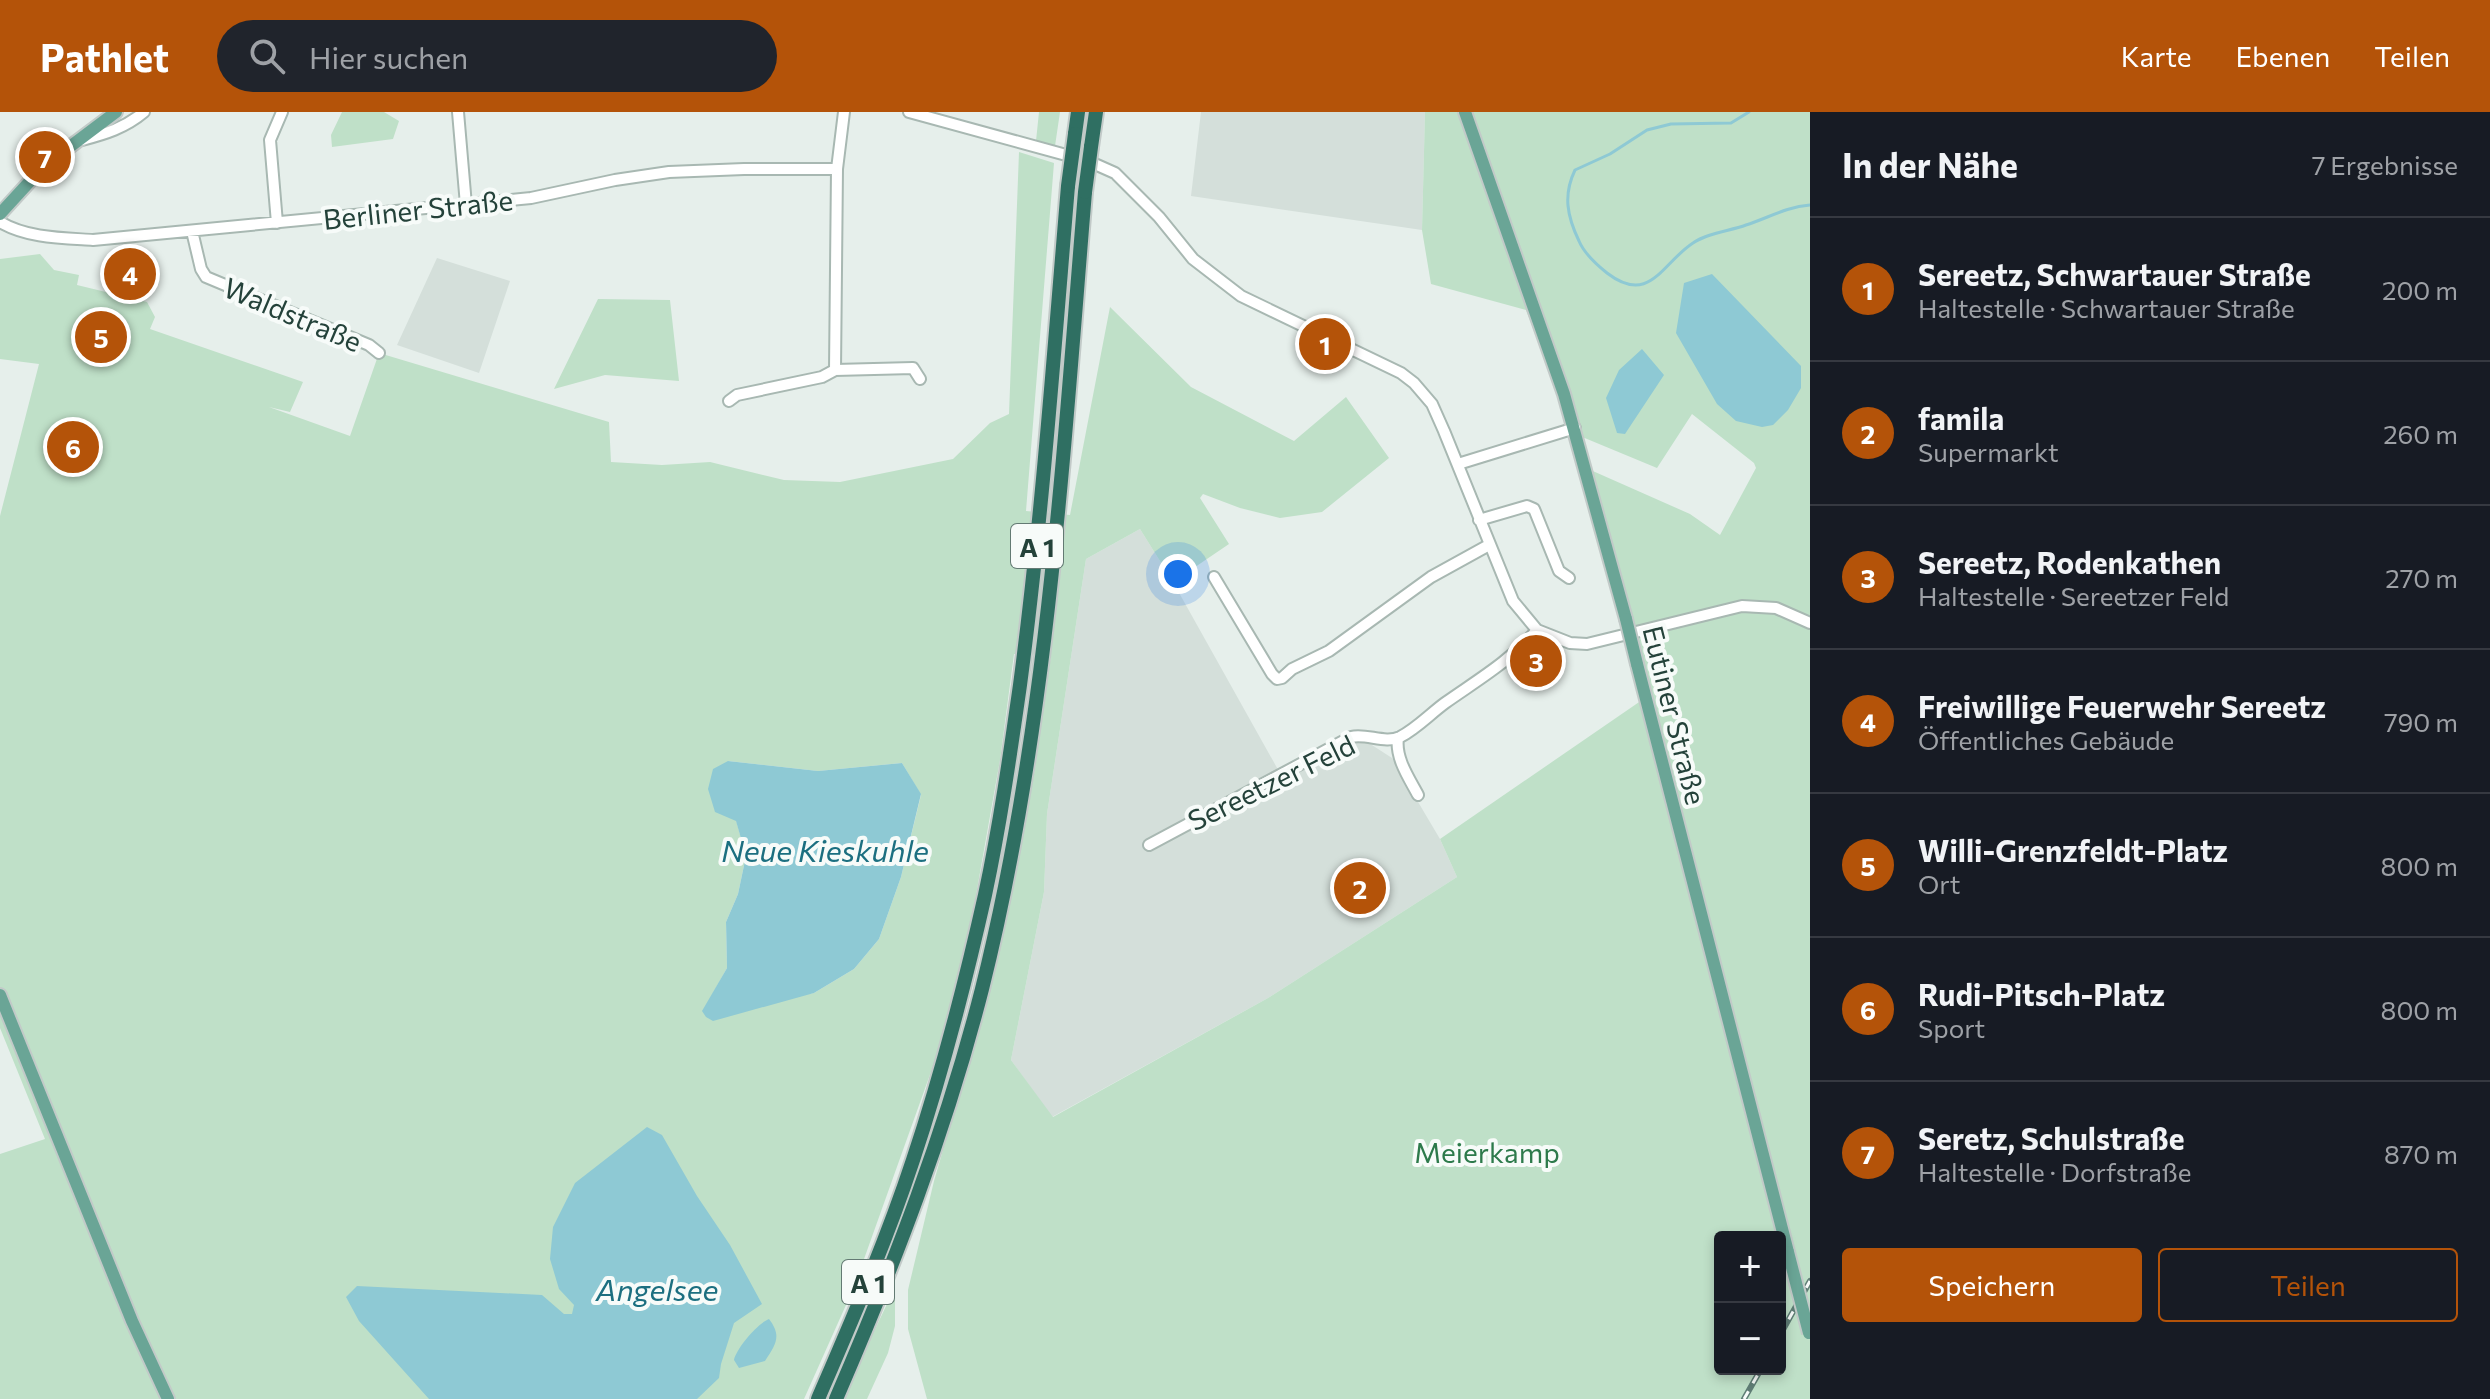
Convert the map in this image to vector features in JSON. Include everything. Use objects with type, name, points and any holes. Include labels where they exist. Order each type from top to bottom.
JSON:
[{"type":"highway","name":"A 1","points":[[818,1399],[865,1289],[912,1164],[952,1033],[985,896],[1009,761],[1034,582],[1068,186],[1078,112]]},
{"type":"highway","name":"A 1","points":[[836,1399],[877,1304],[927,1173],[969,1037],[1002,900],[1027,764],[1050,587],[1085,192],[1096,112]]},
{"type":"main road","points":[[0,214],[43,167],[116,112]]},
{"type":"main road","name":"Eutiner Straße","points":[[1465,112],[1575,428],[1810,1336]]},
{"type":"main road","points":[[0,995],[132,1321],[168,1399]]},
{"type":"street","points":[[80,141],[113,132],[144,112]]},
{"type":"street","points":[[277,223],[270,140],[282,112]]},
{"type":"street","points":[[458,112],[466,205]]},
{"type":"street","points":[[835,370],[837,169],[844,112]]},
{"type":"street","points":[[909,112],[1088,161],[1115,173],[1159,217],[1193,259],[1219,281],[1241,296],[1387,364],[1414,383],[1432,404],[1513,601],[1537,630],[1570,643],[1587,644],[1742,606],[1776,608],[1810,623]]},
{"type":"street","name":"Berliner Straße","points":[[0,222],[27,233],[93,240],[531,198],[669,172],[837,169]]},
{"type":"street","name":"Waldstraße","points":[[192,231],[201,269],[206,277],[369,345],[379,353]]},
{"type":"street","points":[[729,401],[737,395],[822,377],[835,370],[913,368],[920,379]]},
{"type":"street","points":[[1458,464],[1575,428]]},
{"type":"street","points":[[1479,520],[1527,506],[1534,509],[1559,571],[1569,578]]},
{"type":"street","points":[[1214,577],[1277,679],[1329,651],[1431,577],[1489,545]]},
{"type":"street","points":[[1398,738],[1491,674],[1519,651],[1537,630]]},
{"type":"street","name":"Sereetzer Feld","points":[[1149,845],[1359,735],[1398,738],[1397,748],[1418,795]]},
{"type":"shaded area","points":[[1201,112],[1425,112],[1422,230],[1191,196]]},
{"type":"shaded area","points":[[437,258],[510,281],[479,373],[397,345]]},
{"type":"shaded area","points":[[1140,529],[1281,775],[1358,736],[1392,758],[1440,839],[1457,877],[1268,998],[1052,1117],[1011,1060],[1044,892],[1047,814],[1086,559]]},
{"type":"green space","points":[[342,112],[384,112],[399,121],[393,139],[332,147],[331,135]]},
{"type":"green space","points":[[1039,112],[1060,112],[1055,146],[1036,141]]},
{"type":"green space","name":"Meierkamp","points":[[1425,112],[1810,112],[1810,1399],[927,1399],[908,1329],[908,1290],[1007,911],[1035,769],[1051,655],[1014,654],[1000,760],[976,895],[947,1027],[854,1287],[804,1399],[0,1399],[0,1154],[45,1139],[0,1028],[0,516],[39,364],[0,359],[0,259],[40,254],[54,270],[79,275],[77,285],[147,302],[155,317],[150,329],[303,382],[290,412],[269,407],[350,436],[379,353],[609,422],[611,462],[662,465],[710,462],[784,480],[840,482],[953,459],[990,423],[1009,414],[1019,152],[1054,163],[1026,511],[1070,515],[1110,307],[1191,387],[1294,441],[1346,397],[1389,458],[1322,512],[1280,518],[1203,494],[1200,498],[1229,544],[1173,582],[1140,529],[1086,559],[1047,814],[1044,892],[1011,1060],[1053,1117],[1268,998],[1457,877],[1440,839],[1645,698],[1586,468],[1690,514],[1720,535],[1756,468],[1754,463],[1692,414],[1657,468],[1575,434],[1526,310],[1431,284],[1422,230]],"holes":[[[728,761],[818,771],[902,763],[921,795],[901,877],[879,939],[854,969],[814,993],[703,1011],[727,968],[726,922],[738,894],[746,856],[736,820]]]},
{"type":"green space","points":[[598,299],[670,300],[679,381],[605,375],[554,389]]},
{"type":"green space","points":[[895,1287],[895,1326],[888,1353],[867,1399],[842,1399]]},
{"type":"water","points":[[1712,274],[1801,366],[1801,388],[1788,410],[1773,425],[1762,427],[1736,421],[1717,404],[1676,333],[1684,283]]},
{"type":"water","points":[[1642,349],[1664,375],[1625,434],[1617,433],[1606,398],[1619,370]]},
{"type":"water","name":"Neue Kieskuhle","points":[[728,761],[818,771],[902,763],[921,794],[901,877],[879,939],[854,969],[814,993],[713,1021],[702,1011],[727,968],[726,922],[738,894],[746,856],[736,821],[715,812],[708,789],[713,769]]},
{"type":"water","name":"Angelsee","points":[[647,1127],[662,1135],[730,1245],[762,1304],[734,1323],[719,1378],[697,1399],[429,1399],[359,1321],[346,1297],[357,1286],[542,1295],[564,1314],[572,1314],[574,1305],[559,1289],[550,1259],[553,1227],[575,1183]]},
{"type":"water","points":[[769,1319],[776,1335],[769,1355],[765,1361],[739,1368],[734,1360],[739,1350],[754,1331]]},
{"type":"waterway","points":[[1749,112],[1731,123],[1671,124],[1647,130],[1610,154],[1575,170],[1569,188],[1568,206],[1584,250],[1603,270],[1622,282],[1634,285],[1645,283],[1699,240],[1785,210],[1810,205]]},
{"type":"railway","points":[[1786,1324],[1810,1281]]},
{"type":"railway","points":[[1744,1399],[1758,1375]]},
{"type":"place","name":"Seretz, Schulstraße","points":[[45,157]]},
{"type":"place","name":"Freiwillige Feuerwehr Sereetz","points":[[130,274]]},
{"type":"place","name":"Willi-Grenzfeldt-Platz","points":[[101,337]]},
{"type":"place","name":"Sereetz, Schwartauer Straße","points":[[1325,344]]},
{"type":"place","name":"Rudi-Pitsch-Platz","points":[[73,447]]},
{"type":"place","name":"Sereetz, Rodenkathen","points":[[1536,661]]},
{"type":"place","name":"famila","points":[[1360,888]]}]
